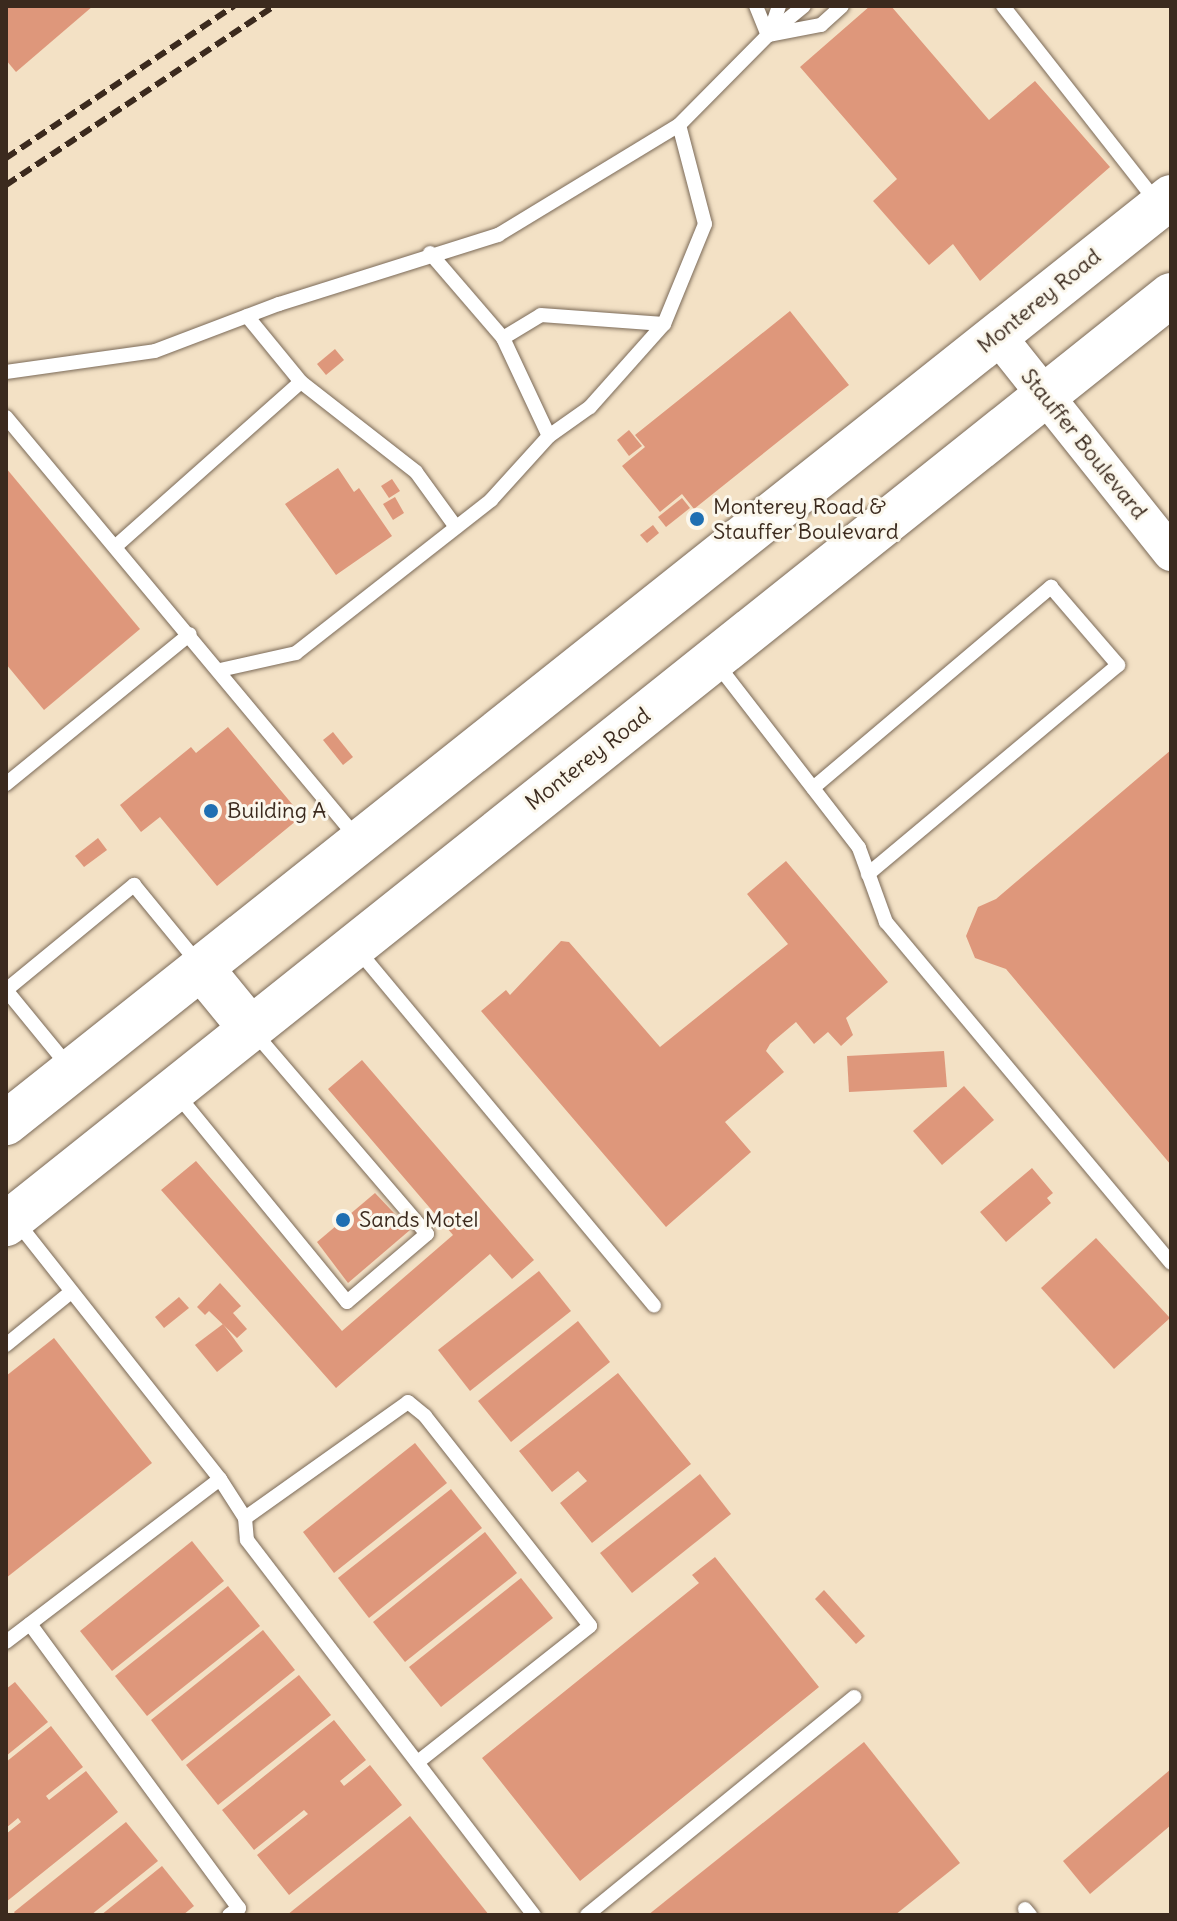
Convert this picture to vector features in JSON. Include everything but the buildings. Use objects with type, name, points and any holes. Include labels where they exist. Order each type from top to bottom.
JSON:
[{"type":"main road","name":"Monterey Road","points":[[6,1123],[1166,201]]},
{"type":"main road","name":"Monterey Road","points":[[10,1221],[1171,295]]},
{"type":"main road","points":[[201,968],[251,1029]]},
{"type":"street","name":"Stauffer Boulevard","points":[[997,335],[1171,553]]},
{"type":"lane","points":[[756,6],[768,35]]},
{"type":"lane","points":[[768,35],[779,6]]},
{"type":"lane","points":[[6,372],[155,351],[430,253],[498,235],[679,125],[768,35],[804,6]]},
{"type":"lane","points":[[768,35],[821,25],[842,6]]},
{"type":"lane","points":[[1003,6],[1166,201]]},
{"type":"lane","points":[[220,670],[296,653],[491,500],[549,436],[590,407],[664,324],[705,224],[679,125]]},
{"type":"lane","points":[[430,253],[503,338],[549,436]]},
{"type":"lane","points":[[503,338],[541,315],[664,324]]},
{"type":"lane","points":[[247,316],[301,382],[416,472],[456,527]]},
{"type":"lane","points":[[116,546],[301,382]]},
{"type":"lane","points":[[6,417],[360,841]]},
{"type":"lane","points":[[813,788],[1051,587],[1118,665],[868,874]]},
{"type":"lane","points":[[6,784],[190,634]]},
{"type":"lane","points":[[714,660],[859,848],[886,922],[1171,1263]]},
{"type":"lane","points":[[72,1071],[6,990],[134,885],[201,968]]},
{"type":"lane","points":[[354,946],[654,1306]]},
{"type":"lane","points":[[173,1090],[347,1302],[427,1234],[251,1029]]},
{"type":"lane","points":[[10,1221],[71,1292],[220,1479],[245,1518],[247,1540],[534,1915]]},
{"type":"lane","points":[[6,1345],[71,1292]]},
{"type":"lane","points":[[245,1518],[408,1402],[425,1416],[590,1626],[418,1762]]},
{"type":"lane","points":[[6,1642],[220,1479]]},
{"type":"lane","points":[[30,1624],[239,1908],[229,1915]]},
{"type":"lane","points":[[587,1915],[854,1697]]},
{"type":"railway","points":[[6,158],[234,6]]},
{"type":"railway","points":[[6,185],[274,6]]},
{"type":"place","name":"Monterey Road & Stauffer Boulevard","points":[[697,519]]},
{"type":"place","name":"Building A","points":[[211,811]]},
{"type":"place","name":"Sands Motel","points":[[343,1220]]}]
